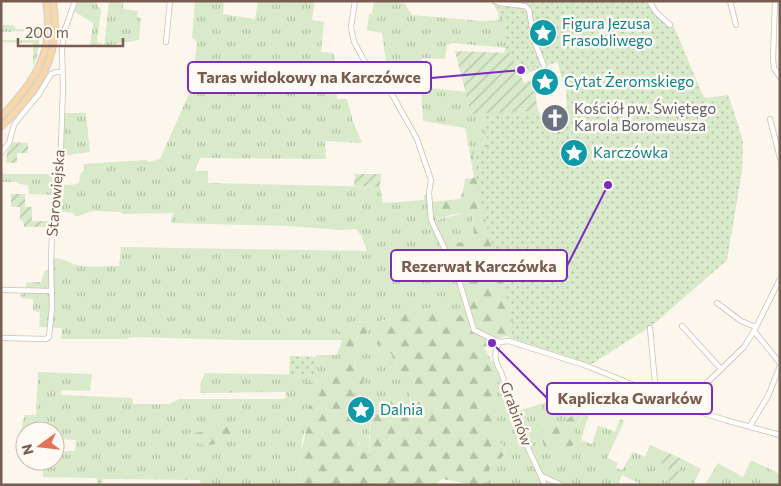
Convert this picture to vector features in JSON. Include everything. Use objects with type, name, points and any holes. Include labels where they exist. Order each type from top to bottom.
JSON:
[{"type":"main road","points":[[1,117],[27,89],[41,62],[48,31],[46,1]]},
{"type":"main road","points":[[1,127],[30,97],[45,72],[55,36],[54,1]]},
{"type":"street","name":"Starowiejska","points":[[1,338],[46,339],[49,337],[52,307],[52,222],[54,196],[60,173],[62,72],[65,29],[75,1]]},
{"type":"street","points":[[166,42],[170,1]]},
{"type":"street","points":[[356,1],[351,27],[354,42],[367,64],[389,89],[417,139],[431,180],[429,193],[431,220],[458,277],[474,330],[499,342],[509,341],[578,362],[656,394],[672,403],[685,404],[691,409],[780,435]]},
{"type":"street","points":[[495,1],[525,6],[529,10],[535,43],[544,66]]},
{"type":"street","points":[[649,1],[656,12],[670,25]]},
{"type":"street","points":[[730,1],[736,25]]},
{"type":"street","points":[[775,1],[773,59],[774,66],[780,77]]},
{"type":"street","points":[[1,153],[8,146],[17,120],[40,94],[51,74],[62,72]]},
{"type":"street","points":[[770,119],[780,158]]},
{"type":"street","points":[[685,404],[741,351],[755,329],[780,279]]},
{"type":"street","points":[[1,290],[52,291]]},
{"type":"street","points":[[717,303],[755,329],[780,364],[768,396],[750,426]]},
{"type":"street","points":[[682,326],[721,369]]},
{"type":"street","points":[[650,328],[656,394]]},
{"type":"street","name":"Grabinów","points":[[499,342],[494,358],[495,363],[500,372],[522,435],[545,485]]},
{"type":"street","points":[[542,476],[561,485]]},
{"type":"green space","points":[[77,1],[95,1],[101,11],[97,42],[102,43],[101,45],[90,46],[93,23],[74,11]]},
{"type":"green space","points":[[109,1],[123,1],[123,9],[138,11],[137,17],[141,18],[139,40],[104,46]]},
{"type":"green space","points":[[195,1],[224,1],[223,14],[255,19],[258,1],[315,1],[312,20],[324,22],[321,52],[334,53],[337,99],[347,99],[362,143],[325,141],[326,159],[200,158],[195,171],[208,171],[208,183],[380,187],[383,203],[424,200],[424,195],[427,195],[431,226],[455,276],[467,311],[456,319],[466,339],[489,344],[485,347],[463,342],[451,319],[446,318],[435,308],[430,308],[443,336],[453,336],[455,341],[448,346],[454,359],[498,378],[496,370],[484,348],[499,372],[513,416],[544,485],[478,485],[487,481],[491,461],[500,460],[505,453],[504,447],[491,432],[499,384],[450,364],[444,350],[429,350],[428,337],[434,332],[424,310],[376,323],[374,330],[379,335],[389,338],[378,340],[378,344],[393,355],[398,371],[407,373],[415,381],[414,386],[409,389],[411,405],[405,409],[392,398],[385,399],[376,404],[371,417],[369,431],[371,458],[359,446],[361,405],[354,399],[354,389],[362,384],[365,378],[354,364],[357,340],[359,336],[367,333],[370,326],[366,323],[342,320],[336,340],[133,337],[125,339],[61,339],[62,328],[39,327],[40,312],[33,311],[33,299],[20,296],[26,289],[26,283],[41,282],[45,270],[48,270],[50,259],[54,258],[77,265],[119,266],[121,247],[367,251],[361,235],[356,229],[171,223],[173,213],[122,214],[122,212],[93,211],[75,216],[73,213],[54,211],[55,195],[29,194],[28,185],[19,184],[19,182],[1,182],[1,174],[61,174],[59,184],[72,185],[79,183],[80,174],[85,170],[83,164],[147,160],[148,162],[160,159],[192,87],[197,42],[192,38]]},
{"type":"green space","points":[[374,1],[392,1],[405,4],[412,15],[482,21],[499,20],[498,12],[491,1],[494,1],[539,68],[526,74],[510,53],[504,53],[506,48],[453,43],[447,45],[445,59],[422,58],[418,84],[411,84],[408,61],[386,62],[382,33],[367,30],[369,14],[372,14]]},
{"type":"green space","points":[[497,1],[647,1],[656,13],[675,29],[702,94],[707,100],[729,97],[743,141],[742,171],[727,260],[654,324],[587,367],[514,346],[511,328],[513,321],[484,216],[472,151],[489,147],[482,113],[537,113],[542,117],[547,117],[549,133],[557,138],[563,132],[568,114],[567,86],[564,86],[558,62],[535,69],[520,77],[510,53],[504,53],[507,40]]},
{"type":"green space","points":[[655,11],[674,27],[705,98],[728,95],[742,139],[514,341],[507,336],[499,338],[483,349],[496,370],[500,388],[496,395],[494,422],[491,432],[504,447],[505,453],[500,460],[491,462],[487,481],[473,485],[443,479],[435,484],[428,485],[299,485],[301,452],[306,431],[303,413],[315,402],[302,394],[303,383],[315,383],[331,368],[338,365],[341,355],[337,355],[342,340],[336,340],[342,320],[366,323],[370,326],[367,333],[359,336],[356,343],[354,364],[357,370],[365,377],[362,384],[355,389],[354,398],[361,405],[358,415],[360,429],[358,444],[362,451],[370,458],[371,424],[376,404],[385,399],[392,398],[405,408],[411,404],[409,388],[414,386],[415,381],[407,373],[398,371],[393,355],[378,344],[378,340],[389,338],[379,335],[374,330],[376,323],[430,308],[439,310],[454,319],[467,311],[452,264],[475,268],[477,266],[465,258],[451,255],[449,246],[462,242],[462,239],[474,235],[472,215],[462,213],[432,222],[430,202],[460,199],[465,179],[474,178],[469,148],[499,143],[482,113],[538,111],[541,115],[546,115],[548,131],[556,134],[563,124],[567,104],[566,83],[563,83],[557,60]]},
{"type":"green space","points":[[37,24],[41,29],[37,56],[33,67],[33,43],[1,42],[1,40],[37,40],[38,31],[1,32],[1,25],[14,25],[17,29],[35,29]]},
{"type":"green space","points":[[455,51],[510,53],[524,83],[532,80],[538,111],[471,114]]},
{"type":"green space","points":[[421,87],[466,92],[471,114],[482,113],[498,143],[469,148],[465,128],[423,121]]},
{"type":"green space","points":[[63,113],[86,113],[90,152],[61,156]]},
{"type":"green space","points":[[13,142],[28,143],[28,153],[17,153],[17,163],[6,163],[7,152]]},
{"type":"green space","points":[[355,174],[381,174],[380,187],[354,186]]},
{"type":"green space","points":[[11,194],[25,194],[25,207],[32,207],[32,221],[51,221],[51,227],[24,227],[23,221],[20,220],[20,207],[11,207]]},
{"type":"green space","points":[[465,213],[472,215],[474,235],[462,239],[462,242],[451,244],[451,255],[465,258],[477,266],[478,279],[484,278],[486,285],[477,294],[470,266],[452,264],[432,222]]},
{"type":"green space","points":[[316,355],[341,355],[338,365],[331,368],[315,383],[315,402],[302,440],[299,485],[201,485],[200,480],[103,479],[103,485],[97,485],[97,478],[43,477],[43,471],[65,471],[65,451],[75,451],[76,440],[65,439],[65,421],[23,421],[25,415],[36,415],[38,372],[92,374],[90,391],[61,390],[61,395],[132,398],[133,404],[169,404],[179,399],[286,398],[285,392],[201,393],[200,384],[205,373],[318,375]]},
{"type":"green space","points":[[290,356],[316,357],[318,375],[289,375]]},
{"type":"green space","points":[[551,401],[572,402],[590,411],[581,440],[592,444],[598,425],[615,432],[620,419],[624,421],[607,458],[618,463],[616,468],[622,470],[633,452],[645,457],[650,445],[664,451],[659,462],[670,468],[664,480],[673,484],[684,460],[701,469],[693,485],[643,485],[622,475],[618,485],[564,485],[543,475],[514,412]],"holes":[[[578,410],[585,412],[575,428],[572,447],[552,448],[547,423],[557,426]]]},
{"type":"green space","points":[[578,410],[585,412],[575,430],[578,442],[566,448],[544,446],[542,434],[546,422],[557,426]]},
{"type":"green space","points":[[228,425],[232,428],[232,440],[205,446],[188,439],[188,435]]},
{"type":"green space","points":[[664,451],[684,460],[673,484],[664,480],[669,468],[659,462]]},
{"type":"green space","points":[[751,460],[780,474],[780,485],[705,485],[718,463],[743,477]]},
{"type":"place","name":"Figura Jezusa Frasobliwego","points":[[543,33]]},
{"type":"place","name":"Taras widokowy na Karczówce","points":[[521,70]]},
{"type":"place","name":"Cytat Żeromskiego","points":[[545,82]]},
{"type":"place","name":"Kościół pw. Świętego Karola Boromeusza","points":[[555,118]]},
{"type":"place","name":"Karczówka","points":[[574,153]]},
{"type":"place","name":"Rezerwat Karczówka","points":[[608,185]]},
{"type":"place","name":"Kapliczka Gwarków","points":[[492,343]]},
{"type":"place","name":"Dalnia","points":[[361,410]]}]
